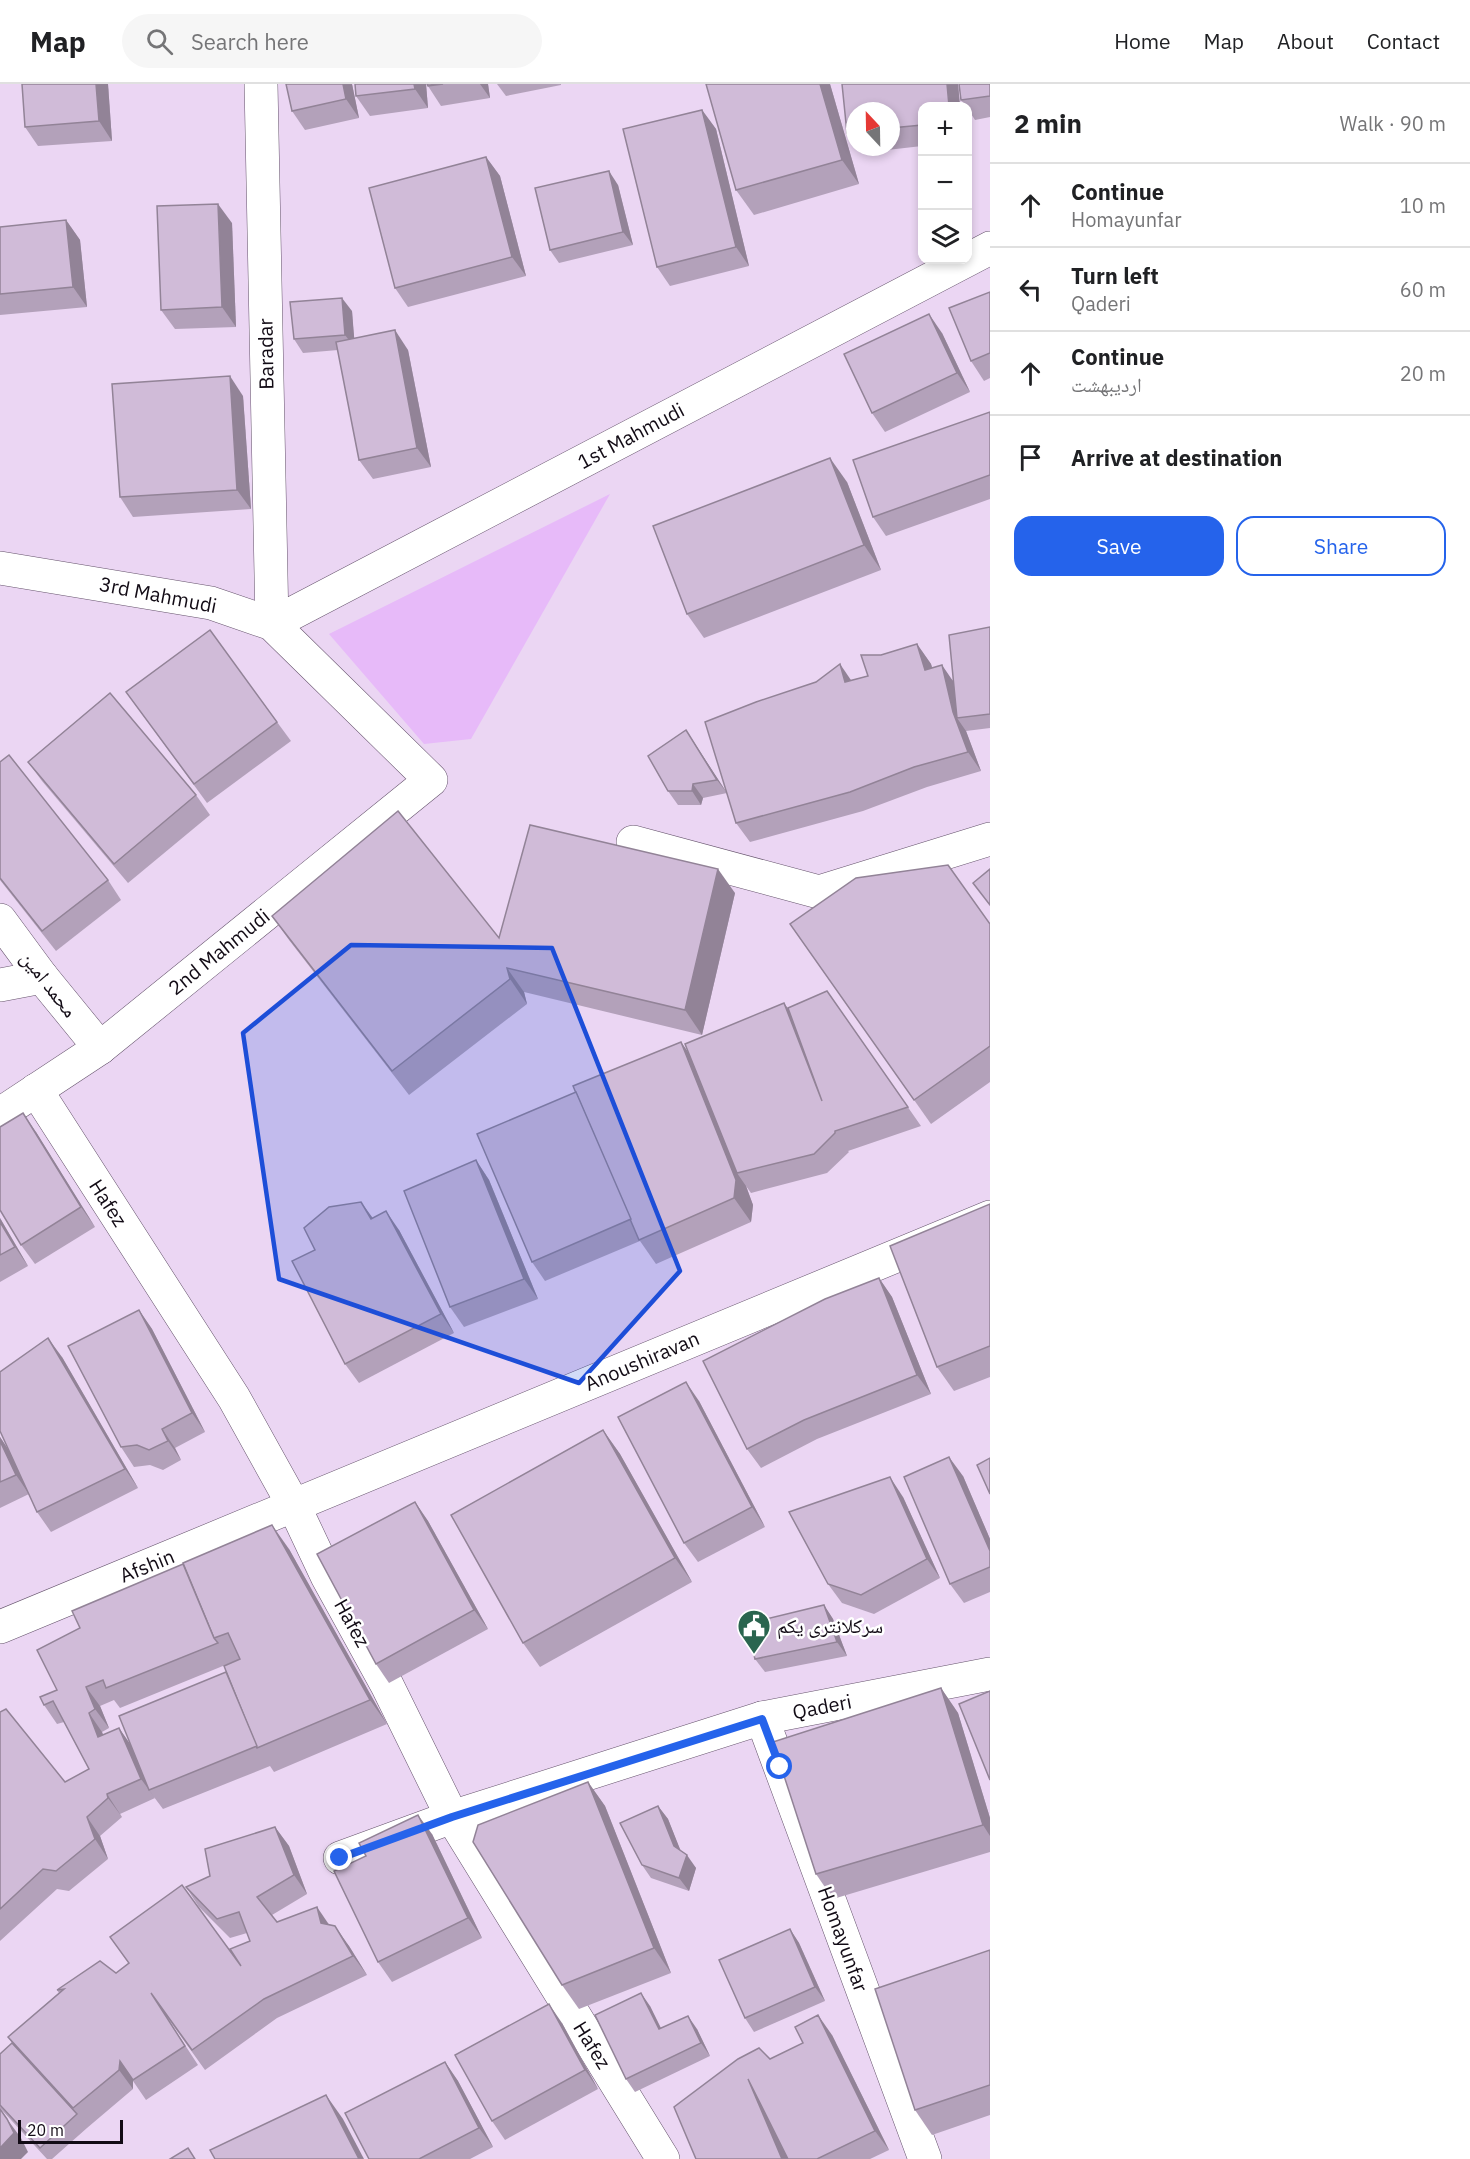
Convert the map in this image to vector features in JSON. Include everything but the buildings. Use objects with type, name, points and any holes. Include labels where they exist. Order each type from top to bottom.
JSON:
[{"type":"street","name":"Baradar","points":[[261,84],[272,624]]},
{"type":"street","name":"1st Mahmudi","points":[[272,624],[990,248]]},
{"type":"street","name":"3rd Mahmudi","points":[[0,568],[212,603],[272,624],[430,780]]},
{"type":"street","name":"2nd Mahmudi","points":[[0,1114],[100,1048],[430,780]]},
{"type":"street","points":[[633,842],[819,892],[990,839]]},
{"type":"street","name":"محمد امین","points":[[0,920],[42,977],[100,1048]]},
{"type":"street","points":[[0,985],[42,977]]},
{"type":"street","name":"Hafez","points":[[36,1090],[234,1398],[294,1506],[327,1576],[387,1685],[452,1817],[663,2159]]},
{"type":"street","name":"Anoushiravan","points":[[294,1506],[990,1217]]},
{"type":"street","name":"Afshin","points":[[0,1627],[294,1506]]},
{"type":"street","name":"Qaderi","points":[[340,1858],[452,1817],[762,1719],[990,1674]]},
{"type":"street","name":"Homayunfar","points":[[762,1719],[925,2159]]},
{"type":"highlighted area","points":[[351,945],[552,948],[680,1271],[579,1383],[279,1279],[243,1033]]},
{"type":"shaded area","points":[[610,494],[471,739],[424,744],[329,634]]},
{"type":"place","name":"سرکلانتری یکم","points":[[754,1655]]},
{"type":"route","points":[[340,1858],[452,1817],[762,1719],[780,1767]]}]
